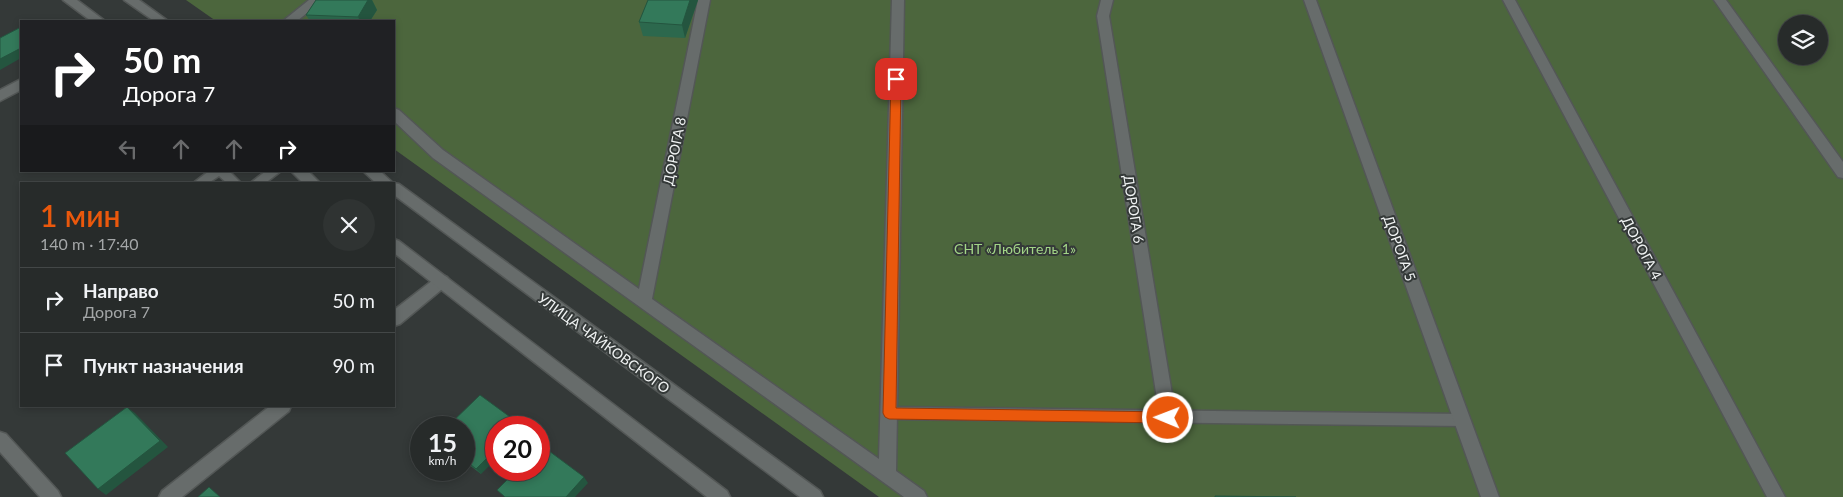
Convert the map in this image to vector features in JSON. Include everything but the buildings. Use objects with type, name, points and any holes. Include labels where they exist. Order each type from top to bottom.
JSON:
[{"type":"street","points":[[69,0],[98,20]]},
{"type":"street","points":[[130,0],[160,20]]},
{"type":"street","points":[[300,0],[314,3]]},
{"type":"street","name":"ДОРОГА 8","points":[[644,301],[704,0]]},
{"type":"street","points":[[887,475],[898,0]]},
{"type":"street","name":"ДОРОГА 6","points":[[1107,0],[1103,16],[1168,418]]},
{"type":"street","name":"ДОРОГА 5","points":[[1310,0],[1490,497]]},
{"type":"street","name":"ДОРОГА 4","points":[[1509,0],[1776,497]]},
{"type":"street","points":[[1720,0],[1843,174]]},
{"type":"street","points":[[294,20],[314,3]]},
{"type":"street","points":[[0,96],[20,85]]},
{"type":"street","points":[[395,114],[438,154],[918,497]]},
{"type":"street","points":[[299,172],[312,182]]},
{"type":"street","points":[[371,172],[384,182]]},
{"type":"street","name":"УЛИЦА ЧАЙКОВСКОГО","points":[[395,189],[814,497]]},
{"type":"street","points":[[395,246],[720,497]]},
{"type":"street","points":[[395,317],[442,281]]},
{"type":"street","points":[[168,497],[282,407]]},
{"type":"street","points":[[0,440],[52,497]]},
{"type":"lane","points":[[201,182],[217,172]]},
{"type":"lane","points":[[220,172],[233,182]]},
{"type":"lane","points":[[258,182],[273,172]]},
{"type":"lane","points":[[889,413],[1168,418],[1462,420]]},
{"type":"green space","name":"СНТ «Любитель 1»","points":[[186,0],[1843,0],[1843,497],[879,497],[395,150],[395,20],[215,20]]},
{"type":"route","points":[[896,79],[889,413],[1168,418]]}]
